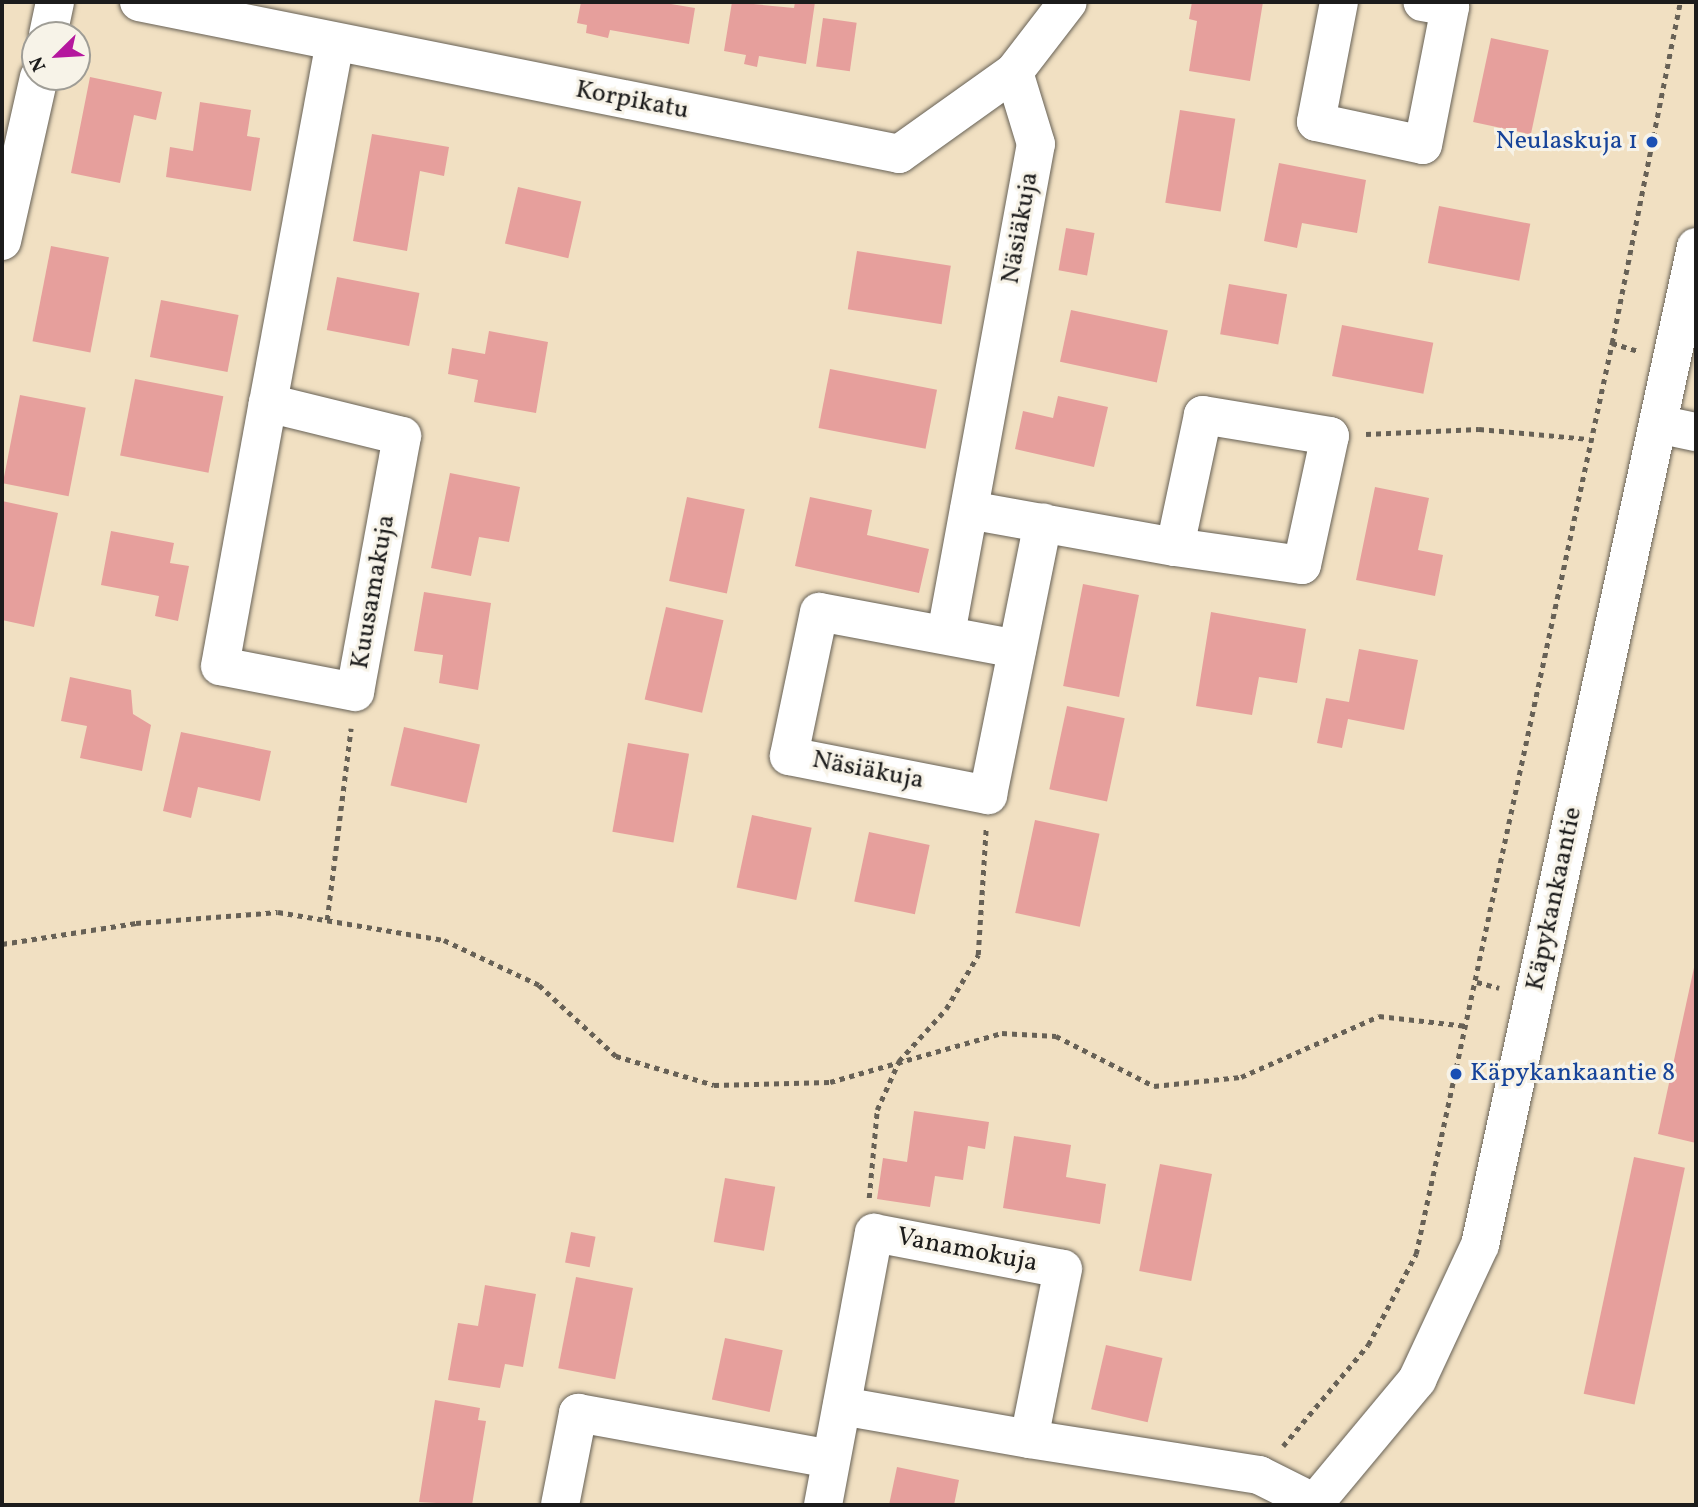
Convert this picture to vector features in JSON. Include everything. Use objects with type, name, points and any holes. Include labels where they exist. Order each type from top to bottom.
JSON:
[{"type":"street","points":[[51,21],[55,2]]},
{"type":"street","name":"Korpikatu","points":[[139,2],[899,154],[1014,72],[1068,2]]},
{"type":"street","points":[[1339,2],[1316,122],[1423,145],[1450,8],[1422,2]]},
{"type":"street","name":"Kuusamakuja","points":[[268,403],[402,436],[355,692],[220,666],[268,403],[335,43]]},
{"type":"street","name":"Näsiäkuja","points":[[946,634],[1036,144],[1014,72]]},
{"type":"street","points":[[2,241],[35,91]]},
{"type":"street","name":"Käpykankaantie","points":[[1314,1504],[1417,1380],[1480,1245],[1696,247]]},
{"type":"street","points":[[969,510],[1175,547],[1301,565],[1330,436],[1203,415],[1175,547]]},
{"type":"street","points":[[1657,424],[1696,432]]},
{"type":"street","points":[[988,795],[1044,523]]},
{"type":"street","name":"Näsiäkuja","points":[[988,795],[789,756],[819,612],[1017,649]]},
{"type":"street","name":"Vanamokuja","points":[[823,1505],[874,1233],[1063,1269],[1030,1439]]},
{"type":"street","points":[[842,1406],[1259,1475],[1314,1504]]},
{"type":"street","points":[[560,1505],[578,1413],[831,1459]]},
{"type":"path","points":[[1259,1475],[1368,1345],[1416,1254],[1467,1026],[1588,439],[1612,343],[1681,2]]},
{"type":"path","points":[[1330,436],[1479,429],[1588,439]]},
{"type":"path","points":[[327,920],[355,692]]},
{"type":"path","points":[[874,1233],[868,1186],[877,1111],[900,1061],[946,1009],[978,955],[988,795]]},
{"type":"path","points":[[2,944],[136,923],[278,912],[444,940],[539,985],[616,1056],[714,1086],[830,1082],[1002,1033],[1056,1036],[1154,1086],[1241,1077],[1379,1016],[1467,1026]]},
{"type":"building","points":[[581,2],[659,2],[695,8],[689,44],[610,30],[608,38],[586,33],[587,25],[577,23]]},
{"type":"building","points":[[732,2],[794,8],[795,2],[815,2],[806,64],[759,56],[757,67],[744,64],[746,55],[724,51]]},
{"type":"building","points":[[1192,2],[1263,2],[1250,81],[1189,71],[1197,21],[1189,19]]},
{"type":"building","points":[[823,18],[857,23],[850,71],[816,67]]},
{"type":"building","points":[[1491,38],[1549,50],[1531,134],[1473,122]]},
{"type":"building","points":[[91,77],[162,92],[156,120],[134,115],[120,183],[71,173],[87,91],[91,91]]},
{"type":"building","points":[[200,102],[251,110],[247,136],[260,138],[251,191],[166,177],[170,147],[193,151]]},
{"type":"building","points":[[1180,110],[1235,119],[1221,212],[1165,203]]},
{"type":"building","points":[[372,134],[449,147],[444,176],[420,171],[407,251],[353,241]]},
{"type":"building","points":[[1279,163],[1366,180],[1357,233],[1302,223],[1297,248],[1264,241]]},
{"type":"building","points":[[518,187],[581,202],[568,258],[505,244]]},
{"type":"building","points":[[1439,206],[1530,224],[1519,281],[1428,263]]},
{"type":"building","points":[[1066,228],[1095,233],[1087,275],[1059,270]]},
{"type":"building","points":[[51,246],[109,257],[90,352],[32,341]]},
{"type":"building","points":[[857,251],[951,266],[942,324],[848,309]]},
{"type":"building","points":[[337,277],[419,293],[409,346],[327,330]]},
{"type":"building","points":[[1229,284],[1287,294],[1278,344],[1220,334]]},
{"type":"building","points":[[161,300],[239,315],[227,372],[150,357]]},
{"type":"building","points":[[1071,310],[1168,331],[1157,382],[1060,362]]},
{"type":"building","points":[[1342,325],[1433,343],[1423,394],[1332,376]]},
{"type":"building","points":[[489,331],[548,342],[536,413],[474,402],[478,380],[448,374],[452,348],[485,354]]},
{"type":"building","points":[[830,369],[937,390],[926,449],[819,428]]},
{"type":"building","points":[[135,379],[223,396],[208,473],[120,456]]},
{"type":"building","points":[[20,395],[86,408],[69,496],[3,483]]},
{"type":"building","points":[[1058,396],[1108,407],[1094,467],[1015,449],[1023,411],[1053,418]]},
{"type":"building","points":[[450,473],[520,487],[509,542],[479,537],[471,576],[431,568]]},
{"type":"building","points":[[1375,487],[1429,498],[1418,550],[1443,555],[1435,596],[1356,580]]},
{"type":"building","points":[[687,497],[745,509],[727,593],[669,581]]},
{"type":"building","points":[[810,497],[872,510],[867,535],[929,549],[919,593],[795,566]]},
{"type":"building","points":[[2,501],[58,513],[34,627],[2,620]]},
{"type":"building","points":[[111,531],[174,543],[170,563],[189,566],[178,621],[155,616],[159,596],[101,585]]},
{"type":"building","points":[[1083,584],[1139,595],[1119,697],[1063,686]]},
{"type":"building","points":[[424,592],[491,603],[478,690],[439,683],[443,655],[414,651]]},
{"type":"building","points":[[666,607],[723,620],[702,713],[645,700]]},
{"type":"building","points":[[1211,612],[1306,629],[1297,683],[1259,677],[1252,715],[1196,706]]},
{"type":"building","points":[[1359,649],[1418,660],[1404,730],[1348,719],[1342,748],[1317,743],[1326,698],[1349,702]]},
{"type":"building","points":[[70,677],[131,690],[133,714],[151,725],[142,771],[80,758],[87,726],[61,721]]},
{"type":"building","points":[[1067,706],[1125,718],[1107,801],[1049,789]]},
{"type":"building","points":[[404,727],[480,745],[467,803],[391,785]]},
{"type":"building","points":[[181,732],[271,751],[260,801],[198,787],[191,818],[163,811]]},
{"type":"building","points":[[628,743],[689,754],[673,842],[612,832]]},
{"type":"building","points":[[752,815],[812,828],[796,900],[737,887]]},
{"type":"building","points":[[1035,820],[1100,834],[1080,927],[1015,913]]},
{"type":"building","points":[[869,832],[930,845],[915,914],[854,901]]},
{"type":"building","points":[[1696,963],[1696,1143],[1658,1134]]},
{"type":"building","points":[[914,1111],[989,1122],[985,1149],[968,1146],[963,1180],[935,1176],[930,1207],[877,1199],[883,1158],[907,1162]]},
{"type":"building","points":[[1014,1136],[1071,1145],[1066,1177],[1106,1184],[1100,1224],[1003,1208]]},
{"type":"building","points":[[1634,1157],[1685,1168],[1635,1405],[1584,1394]]},
{"type":"building","points":[[1160,1164],[1212,1174],[1191,1281],[1139,1271]]},
{"type":"building","points":[[725,1178],[775,1187],[764,1251],[714,1242]]},
{"type":"building","points":[[571,1232],[596,1237],[590,1267],[565,1262]]},
{"type":"building","points":[[576,1277],[633,1288],[615,1379],[558,1368]]},
{"type":"building","points":[[485,1285],[536,1294],[523,1367],[505,1364],[500,1388],[448,1380],[458,1323],[478,1326]]},
{"type":"building","points":[[725,1338],[783,1350],[770,1412],[712,1400]]},
{"type":"building","points":[[1106,1345],[1163,1358],[1148,1422],[1091,1409]]},
{"type":"building","points":[[435,1400],[480,1408],[478,1420],[486,1421],[472,1505],[419,1502]]},
{"type":"building","points":[[897,1467],[959,1480],[954,1505],[889,1505]]},
{"type":"place","name":"Neulaskuja 1","points":[[1652,142]]},
{"type":"place","name":"Käpykankaantie 8","points":[[1456,1074]]}]
